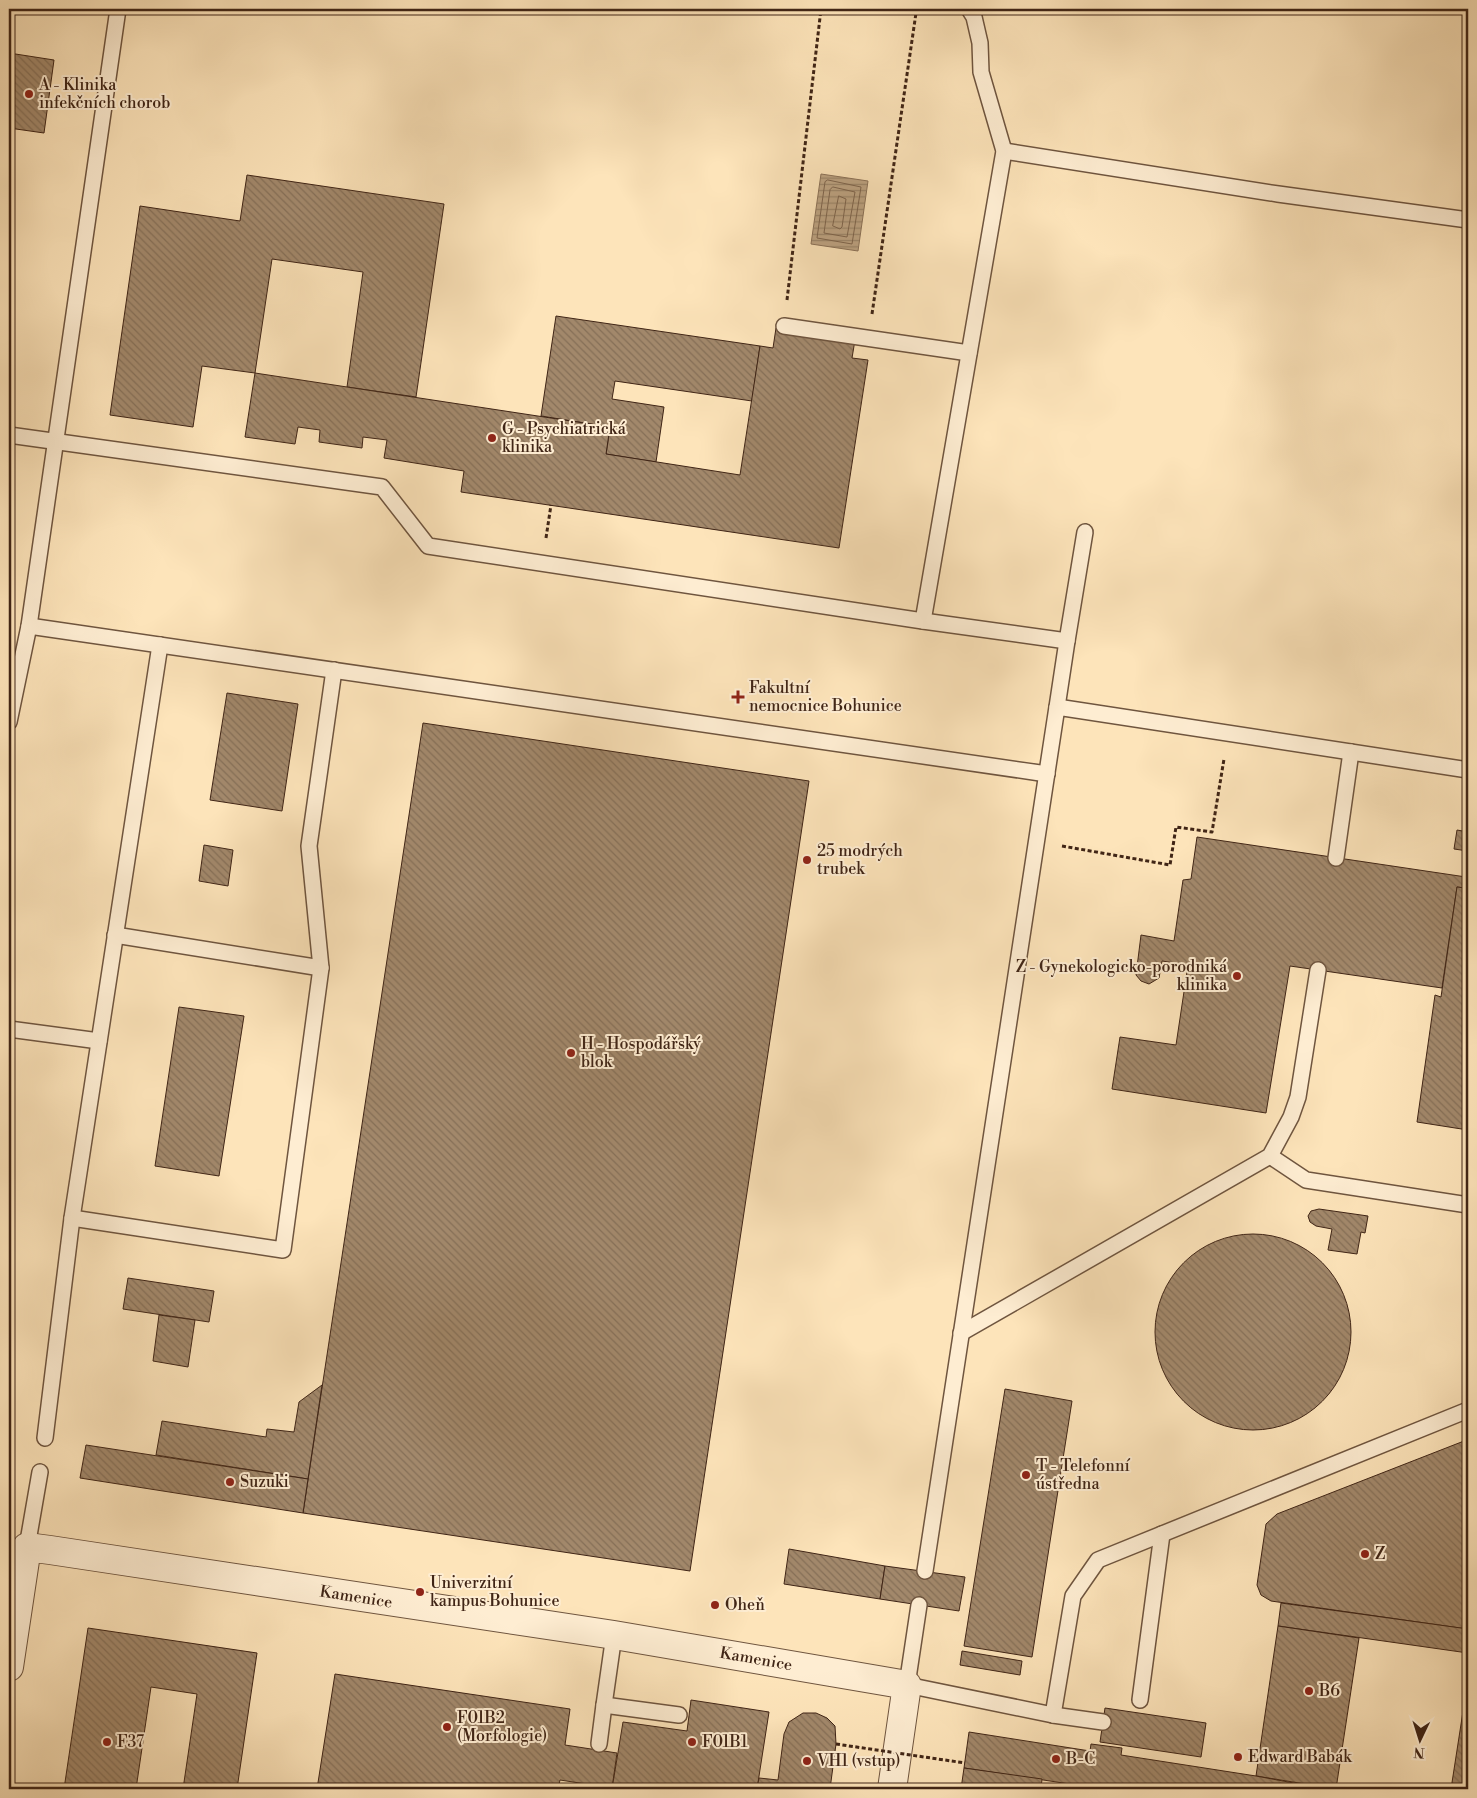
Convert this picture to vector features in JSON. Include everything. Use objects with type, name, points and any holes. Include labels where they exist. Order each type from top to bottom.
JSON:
[{"type":"street","name":"Kamenice","points":[[27,1547],[614,1635],[907,1685]]},
{"type":"street","points":[[9,1667],[27,1547]]},
{"type":"street","points":[[892,1789],[907,1685]]},
{"type":"lane","points":[[9,722],[11,693],[29,626],[118,9]]},
{"type":"lane","points":[[923,621],[1004,151],[981,72],[980,44],[974,17],[969,9]]},
{"type":"lane","points":[[1004,151],[1278,194],[1468,220]]},
{"type":"lane","points":[[784,326],[969,353]]},
{"type":"lane","points":[[9,435],[382,487],[428,546],[1067,641]]},
{"type":"lane","points":[[925,1571],[1085,532]]},
{"type":"lane","points":[[29,626],[1047,774]]},
{"type":"lane","points":[[45,1438],[72,1218],[160,645]]},
{"type":"lane","points":[[72,1218],[283,1250],[321,968],[309,846],[334,670]]},
{"type":"lane","points":[[1057,707],[1468,770]]},
{"type":"lane","points":[[1336,858],[1351,752]]},
{"type":"lane","points":[[115,935],[321,968]]},
{"type":"lane","points":[[961,1333],[1270,1156],[1291,1117],[1298,1097],[1318,970]]},
{"type":"lane","points":[[9,1029],[99,1042]]},
{"type":"lane","points":[[1270,1156],[1306,1180],[1468,1205]]},
{"type":"lane","points":[[1053,1714],[1073,1596],[1098,1560],[1468,1410]]},
{"type":"lane","points":[[27,1547],[40,1472]]},
{"type":"lane","points":[[1140,1700],[1162,1534]]},
{"type":"lane","points":[[919,1605],[907,1685],[1103,1722]]},
{"type":"lane","points":[[599,1744],[614,1635]]},
{"type":"lane","points":[[604,1705],[679,1715]]},
{"type":"path","points":[[784,326],[821,9]]},
{"type":"path","points":[[869,338],[916,13]]},
{"type":"path","points":[[542,563],[551,505]]},
{"type":"path","points":[[1037,842],[1170,865],[1176,827],[1212,832],[1228,733]]},
{"type":"path","points":[[836,1744],[965,1763]]},
{"type":"water","points":[[821,174],[868,181],[858,251],[811,244]]},
{"type":"building","name":"A - Klinika infekčních chorob","points":[[9,53],[54,60],[44,133],[9,128]]},
{"type":"building","points":[[247,175],[444,204],[416,397],[347,387],[363,272],[272,259],[255,373],[202,366],[193,427],[110,415],[140,206],[240,221]]},
{"type":"building","points":[[556,316],[760,346],[752,401],[615,381],[612,399],[664,407],[656,462],[606,454],[610,427],[541,416]]},
{"type":"building","name":"G - Psychiatrická klinika","points":[[776,328],[855,340],[852,358],[868,360],[839,548],[461,492],[464,471],[384,458],[387,440],[363,437],[362,448],[319,442],[320,430],[298,427],[295,444],[245,437],[255,373],[610,427],[606,454],[740,475],[760,346],[773,348]]},
{"type":"building","points":[[227,693],[298,704],[282,811],[210,800]]},
{"type":"building","name":"H - Hospodářský blok","points":[[423,723],[809,781],[690,1571],[303,1513]]},
{"type":"building","points":[[1457,830],[1468,832],[1468,851],[1454,849]]},
{"type":"building","name":"Z - Gynekologicko-porodniká klinika","points":[[1197,837],[1466,877],[1465,888],[1457,887],[1442,988],[1290,966],[1266,1113],[1112,1089],[1120,1037],[1176,1045],[1188,965],[1162,961],[1159,978],[1149,984],[1141,981],[1136,975],[1141,935],[1174,941],[1183,880],[1191,879]]},
{"type":"building","points":[[204,845],[233,850],[228,886],[199,881]]},
{"type":"building","points":[[1468,863],[1468,1130],[1417,1122],[1435,995],[1441,997],[1457,887],[1465,888]]},
{"type":"building","points":[[179,1007],[244,1016],[219,1176],[155,1166]]},
{"type":"building","points":[[1319,1209],[1368,1216],[1365,1233],[1361,1232],[1357,1254],[1328,1250],[1332,1229],[1316,1226],[1310,1222],[1308,1216],[1311,1211]]},
{"type":"building","points":[[1263,1234],[1291,1241],[1308,1250],[1323,1262],[1335,1277],[1344,1294],[1350,1313],[1350,1351],[1344,1370],[1335,1387],[1323,1402],[1308,1414],[1291,1423],[1272,1429],[1243,1430],[1215,1423],[1198,1414],[1183,1402],[1171,1387],[1162,1370],[1156,1351],[1155,1322],[1162,1294],[1171,1277],[1183,1262],[1198,1250],[1215,1241],[1234,1235]]},
{"type":"building","points":[[128,1278],[214,1291],[209,1322],[123,1309]]},
{"type":"building","points":[[159,1315],[195,1320],[188,1367],[153,1361]]},
{"type":"building","points":[[322,1385],[308,1479],[156,1455],[162,1421],[266,1437],[267,1429],[294,1432],[299,1402]]},
{"type":"building","name":"T - Telefonní ústředna","points":[[1005,1389],[1072,1401],[1032,1657],[964,1646]]},
{"type":"building","name":"Z","points":[[1464,1441],[1468,1442],[1467,1629],[1271,1601],[1261,1595],[1257,1585],[1266,1524],[1277,1514]]},
{"type":"building","points":[[86,1445],[308,1479],[303,1513],[80,1478]]},
{"type":"building","points":[[789,1549],[885,1566],[880,1599],[784,1584]]},
{"type":"building","points":[[885,1566],[965,1577],[959,1611],[880,1599]]},
{"type":"building","points":[[1281,1603],[1468,1629],[1468,1653],[1278,1626]]},
{"type":"building","name":"B6","points":[[1278,1626],[1359,1638],[1336,1789],[1256,1776]]},
{"type":"building","name":"F37","points":[[88,1628],[257,1653],[237,1789],[183,1789],[197,1694],[151,1687],[136,1789],[64,1789]]},
{"type":"building","points":[[962,1651],[1022,1661],[1020,1675],[960,1665]]},
{"type":"building","name":"F01B2 (Morfologie)","points":[[335,1674],[570,1709],[565,1745],[617,1753],[612,1788],[560,1780],[558,1789],[317,1789]]},
{"type":"building","points":[[1468,1679],[1468,1789],[1451,1789]]},
{"type":"building","name":"F01B1","points":[[691,1700],[769,1712],[757,1789],[612,1789],[623,1722],[687,1731]]},
{"type":"building","points":[[1105,1708],[1206,1723],[1201,1757],[1100,1742]]},
{"type":"building","name":"VH1 (vstup)","points":[[803,1713],[816,1713],[827,1718],[835,1726],[836,1744],[830,1789],[757,1789],[759,1778],[778,1780],[784,1734],[789,1722]]},
{"type":"building","name":"B-C","points":[[969,1732],[1090,1751],[1091,1744],[1122,1748],[1121,1755],[1326,1789],[1083,1789],[1083,1786],[964,1768]]},
{"type":"building","points":[[964,1768],[1042,1779],[1041,1789],[961,1789]]},
{"type":"place","name":"A - Klinika infekčních chorob","points":[[29,94]]},
{"type":"place","name":"G - Psychiatrická klinika","points":[[492,438]]},
{"type":"place","name":"Fakultní nemocnice Bohunice","points":[[738,697]]},
{"type":"place","name":"25 modrých trubek","points":[[807,860]]},
{"type":"place","name":"Z - Gynekologicko-porodniká klinika","points":[[1237,976]]},
{"type":"place","name":"H - Hospodářský blok","points":[[571,1053]]},
{"type":"place","name":"T - Telefonní ústředna","points":[[1026,1475]]},
{"type":"place","name":"Suzuki","points":[[230,1482]]},
{"type":"place","name":"Z","points":[[1365,1554]]},
{"type":"place","name":"Univerzitní kampus Bohunice","points":[[420,1592]]},
{"type":"place","name":"Oheň","points":[[715,1605]]},
{"type":"place","name":"B6","points":[[1309,1691]]},
{"type":"place","name":"F01B2 (Morfologie)","points":[[447,1727]]},
{"type":"place","name":"F37","points":[[107,1742]]},
{"type":"place","name":"F01B1","points":[[692,1742]]},
{"type":"place","name":"Edward Babák","points":[[1238,1757]]},
{"type":"place","name":"B-C","points":[[1056,1759]]},
{"type":"place","name":"VH1 (vstup)","points":[[807,1761]]}]
